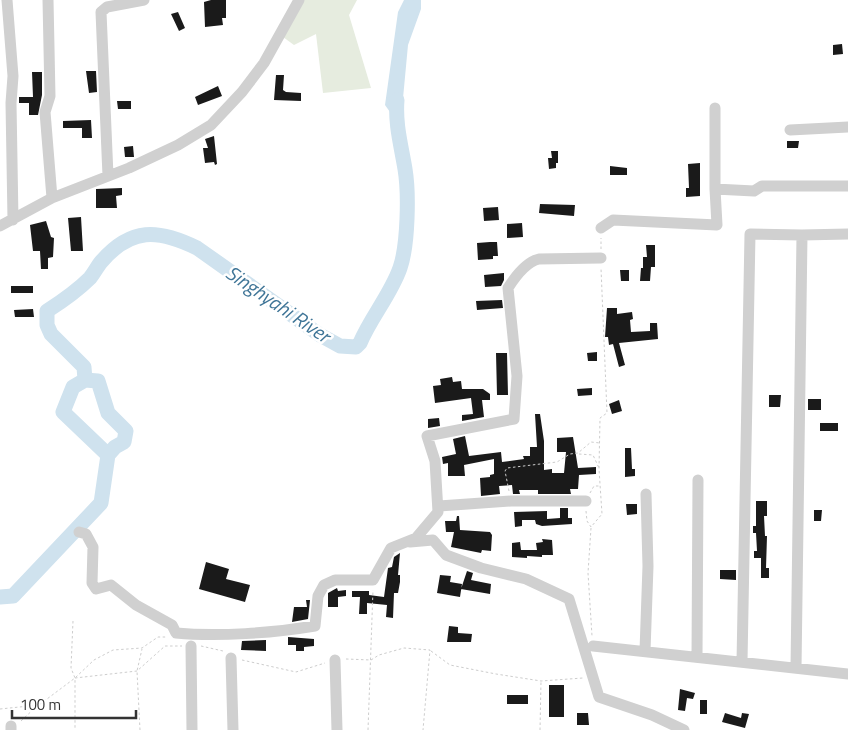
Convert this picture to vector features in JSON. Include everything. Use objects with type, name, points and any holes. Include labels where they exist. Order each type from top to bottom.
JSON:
[{"type":"street","points":[[7,0],[13,76],[11,103],[13,220]]},
{"type":"street","points":[[48,0],[50,96],[45,112],[52,198]]},
{"type":"street","points":[[108,176],[101,12],[108,7],[124,2],[144,0]]},
{"type":"street","points":[[0,226],[52,198],[129,168],[178,145],[211,125],[242,92],[264,63],[299,0]]},
{"type":"street","points":[[601,228],[613,220],[717,225],[715,108]]},
{"type":"street","points":[[790,130],[848,127]]},
{"type":"street","points":[[715,188],[754,191],[762,186],[848,186]]},
{"type":"street","points":[[742,662],[750,234],[848,234]]},
{"type":"street","points":[[796,668],[798,396],[802,235]]},
{"type":"street","points":[[410,542],[438,512],[439,506],[436,500],[435,461],[427,436],[514,419],[516,376],[508,288],[513,280],[532,261],[539,259],[601,258]]},
{"type":"street","points":[[696,657],[698,480]]},
{"type":"street","points":[[645,652],[648,566],[646,494]]},
{"type":"street","points":[[439,506],[511,501],[586,501]]},
{"type":"street","points":[[79,532],[86,534],[93,547],[92,583],[96,589],[111,585],[136,605],[172,625],[176,633],[233,634],[291,630],[315,626],[318,596],[324,585],[335,580],[373,580],[391,548],[410,542],[433,540],[446,555],[526,579],[569,599],[599,697],[652,715],[684,730]]},
{"type":"street","points":[[192,646],[192,730]]},
{"type":"street","points":[[593,646],[848,674]]},
{"type":"street","points":[[231,658],[233,730]]},
{"type":"street","points":[[335,660],[337,730]]},
{"type":"path","points":[[593,646],[588,573],[591,527],[602,514],[599,469],[600,418],[607,413],[601,228]]},
{"type":"path","points":[[578,453],[590,442],[600,443]]},
{"type":"path","points":[[511,501],[505,471],[507,468],[557,462],[570,454],[578,453],[593,456],[599,469]]},
{"type":"path","points":[[591,527],[587,521],[586,501],[594,486],[600,486]]},
{"type":"path","points":[[368,730],[372,593],[377,573]]},
{"type":"path","points":[[73,621],[71,668],[75,678],[75,730]]},
{"type":"path","points":[[11,728],[75,678],[94,660],[112,650],[142,648],[158,637],[167,637]]},
{"type":"path","points":[[75,678],[137,671],[166,646]]},
{"type":"path","points":[[140,730],[137,671],[142,648]]},
{"type":"path","points":[[430,650],[450,664],[541,681],[592,678]]},
{"type":"path","points":[[540,730],[541,681]]},
{"type":"path","points":[[0,709],[39,705]]},
{"type":"shaded area","points":[[304,0],[357,0],[349,15],[371,88],[323,93],[316,34],[294,45],[283,37]]},
{"type":"water","points":[[404,0],[421,0],[421,9],[408,45],[402,109],[395,119],[385,105],[398,12]]},
{"type":"building","points":[[226,0],[226,18],[222,18],[223,25],[205,27],[204,2]]},
{"type":"building","points":[[178,12],[185,28],[179,31],[171,14]]},
{"type":"building","points":[[842,44],[843,54],[833,55],[833,45]]},
{"type":"building","points":[[86,71],[96,71],[97,92],[89,93]]},
{"type":"building","points":[[32,72],[42,72],[42,95],[38,115],[29,115],[29,103],[19,103],[19,97],[33,97]]},
{"type":"building","points":[[276,75],[284,75],[283,90],[301,93],[301,101],[274,100]]},
{"type":"building","points":[[218,86],[222,96],[198,105],[195,97]]},
{"type":"building","points":[[117,101],[131,101],[131,109],[118,109]]},
{"type":"building","points":[[91,120],[92,138],[82,138],[82,128],[63,128],[63,121]]},
{"type":"building","points":[[214,136],[217,164],[215,165],[214,162],[205,163],[203,148],[208,148],[205,139]]},
{"type":"building","points":[[787,141],[799,141],[798,148],[787,148]]},
{"type":"building","points":[[133,146],[134,157],[125,157],[124,147]]},
{"type":"building","points":[[551,151],[558,151],[558,163],[556,163],[556,168],[549,169],[548,158],[552,158]]},
{"type":"building","points":[[700,163],[700,196],[686,197],[686,188],[689,188],[688,164]]},
{"type":"building","points":[[610,166],[627,168],[627,175],[610,175]]},
{"type":"building","points":[[122,188],[122,195],[116,196],[117,208],[96,208],[96,189]]},
{"type":"building","points":[[540,204],[575,205],[574,216],[539,213]]},
{"type":"building","points":[[498,207],[499,220],[484,221],[483,208]]},
{"type":"building","points":[[81,217],[83,251],[71,251],[68,218]]},
{"type":"building","points":[[46,221],[51,237],[54,238],[53,257],[48,258],[48,269],[41,269],[40,251],[33,251],[30,225]]},
{"type":"building","points":[[522,223],[523,237],[507,238],[507,224]]},
{"type":"building","points":[[497,242],[498,256],[493,256],[493,259],[478,260],[477,243]]},
{"type":"building","points":[[646,245],[655,245],[655,267],[651,267],[650,281],[640,281],[643,257],[647,257]]},
{"type":"building","points":[[620,270],[629,270],[629,281],[621,281]]},
{"type":"building","points":[[504,273],[504,280],[501,286],[485,287],[484,275]]},
{"type":"building","points":[[11,286],[33,286],[33,293],[11,293]]},
{"type":"building","points":[[502,300],[503,308],[477,310],[476,301]]},
{"type":"building","points":[[607,308],[617,308],[617,314],[632,312],[633,319],[630,320],[631,332],[650,331],[650,323],[657,323],[658,339],[619,343],[625,365],[619,367],[613,344],[609,345],[608,337],[605,337]]},
{"type":"building","points":[[33,309],[34,317],[15,317],[14,310]]},
{"type":"building","points":[[597,352],[597,361],[588,361],[587,353]]},
{"type":"building","points":[[496,353],[507,353],[508,395],[497,395]]},
{"type":"building","points":[[452,377],[453,382],[461,381],[462,389],[483,389],[490,394],[490,400],[482,400],[484,417],[462,421],[462,415],[473,414],[471,398],[435,403],[433,386],[441,385],[440,379]]},
{"type":"building","points":[[592,388],[592,395],[578,396],[577,389]]},
{"type":"building","points":[[769,395],[781,395],[780,407],[769,407]]},
{"type":"building","points":[[808,399],[821,399],[821,410],[808,410]]},
{"type":"building","points":[[619,400],[622,411],[612,414],[609,404]]},
{"type":"building","points":[[535,414],[540,414],[544,441],[544,470],[552,469],[552,473],[564,473],[566,452],[557,452],[557,438],[573,437],[578,468],[596,467],[596,474],[579,475],[578,489],[570,489],[571,494],[538,494],[538,490],[519,490],[520,494],[513,494],[512,485],[499,486],[500,494],[481,496],[480,478],[490,477],[490,475],[494,474],[494,459],[464,465],[465,476],[448,476],[448,463],[443,464],[442,457],[456,454],[453,439],[465,436],[469,456],[501,452],[502,462],[524,459],[523,456],[530,456],[530,447],[537,447]]},
{"type":"building","points":[[439,418],[440,426],[428,428],[428,419]]},
{"type":"building","points":[[820,423],[838,423],[838,431],[820,431]]},
{"type":"building","points":[[625,448],[631,448],[632,469],[635,469],[635,476],[625,477]]},
{"type":"building","points":[[756,501],[767,501],[767,516],[764,516],[765,536],[767,536],[766,568],[769,568],[769,578],[761,578],[761,558],[754,558],[754,551],[757,551],[756,533],[753,533],[753,526],[756,526]]},
{"type":"building","points":[[626,504],[637,504],[637,514],[627,515]]},
{"type":"building","points":[[560,508],[568,508],[568,518],[572,518],[572,524],[542,526],[536,524],[535,520],[522,520],[522,526],[515,527],[514,512],[547,511],[547,519],[560,518]]},
{"type":"building","points":[[814,510],[822,510],[821,521],[814,521]]},
{"type":"building","points":[[457,516],[459,516],[460,530],[490,532],[492,535],[491,551],[482,550],[481,553],[451,547],[454,532],[446,532],[445,521],[456,521]]},
{"type":"building","points":[[542,539],[552,540],[553,555],[542,555],[542,557],[527,556],[527,558],[512,557],[512,543],[520,542],[521,550],[537,550],[536,543],[543,542]]},
{"type":"building","points":[[400,553],[398,575],[400,575],[400,582],[398,593],[394,593],[393,618],[386,617],[387,605],[367,603],[367,614],[359,614],[360,597],[352,597],[352,591],[369,591],[369,595],[384,597],[388,568],[392,567],[394,557]]},
{"type":"building","points":[[206,562],[229,569],[226,579],[250,585],[245,602],[199,589]]},
{"type":"building","points":[[720,570],[736,570],[736,580],[720,579]]},
{"type":"building","points":[[467,571],[473,573],[471,580],[491,584],[490,594],[461,589]]},
{"type":"building","points":[[440,575],[451,576],[450,582],[462,584],[460,597],[437,593]]},
{"type":"building","points":[[337,588],[338,591],[346,590],[346,596],[338,597],[338,607],[328,607],[328,593]]},
{"type":"building","points":[[306,600],[310,600],[308,619],[292,622],[294,607],[307,607]]},
{"type":"building","points":[[449,626],[458,627],[458,633],[472,634],[471,642],[447,642]]},
{"type":"building","points":[[288,637],[314,639],[314,646],[304,647],[304,651],[296,651],[296,645],[288,645]]},
{"type":"building","points":[[266,640],[266,651],[241,650],[242,641]]},
{"type":"building","points":[[549,685],[564,685],[564,717],[549,717]]},
{"type":"building","points":[[680,689],[695,693],[693,699],[687,698],[685,711],[678,710]]},
{"type":"building","points":[[507,695],[528,695],[528,704],[507,704]]},
{"type":"building","points":[[700,700],[707,700],[707,714],[700,714]]},
{"type":"building","points":[[577,713],[588,713],[589,725],[577,725]]},
{"type":"building","points":[[725,713],[741,718],[742,713],[749,714],[745,728],[722,722]]},
{"type":"waterway","name":"Singhyahi River","points":[[0,597],[13,596],[101,503],[108,455],[63,412],[73,387],[85,380],[84,367],[51,334],[47,325],[47,311],[90,278],[101,262],[123,242],[134,237],[157,235],[170,237],[197,248],[320,335],[340,346],[356,347],[396,278],[405,246],[407,191],[398,126],[397,100]]},
{"type":"waterway","name":"Singhyahi River","points":[[85,380],[98,381],[108,413],[126,431],[124,442],[115,447],[108,455]]}]
